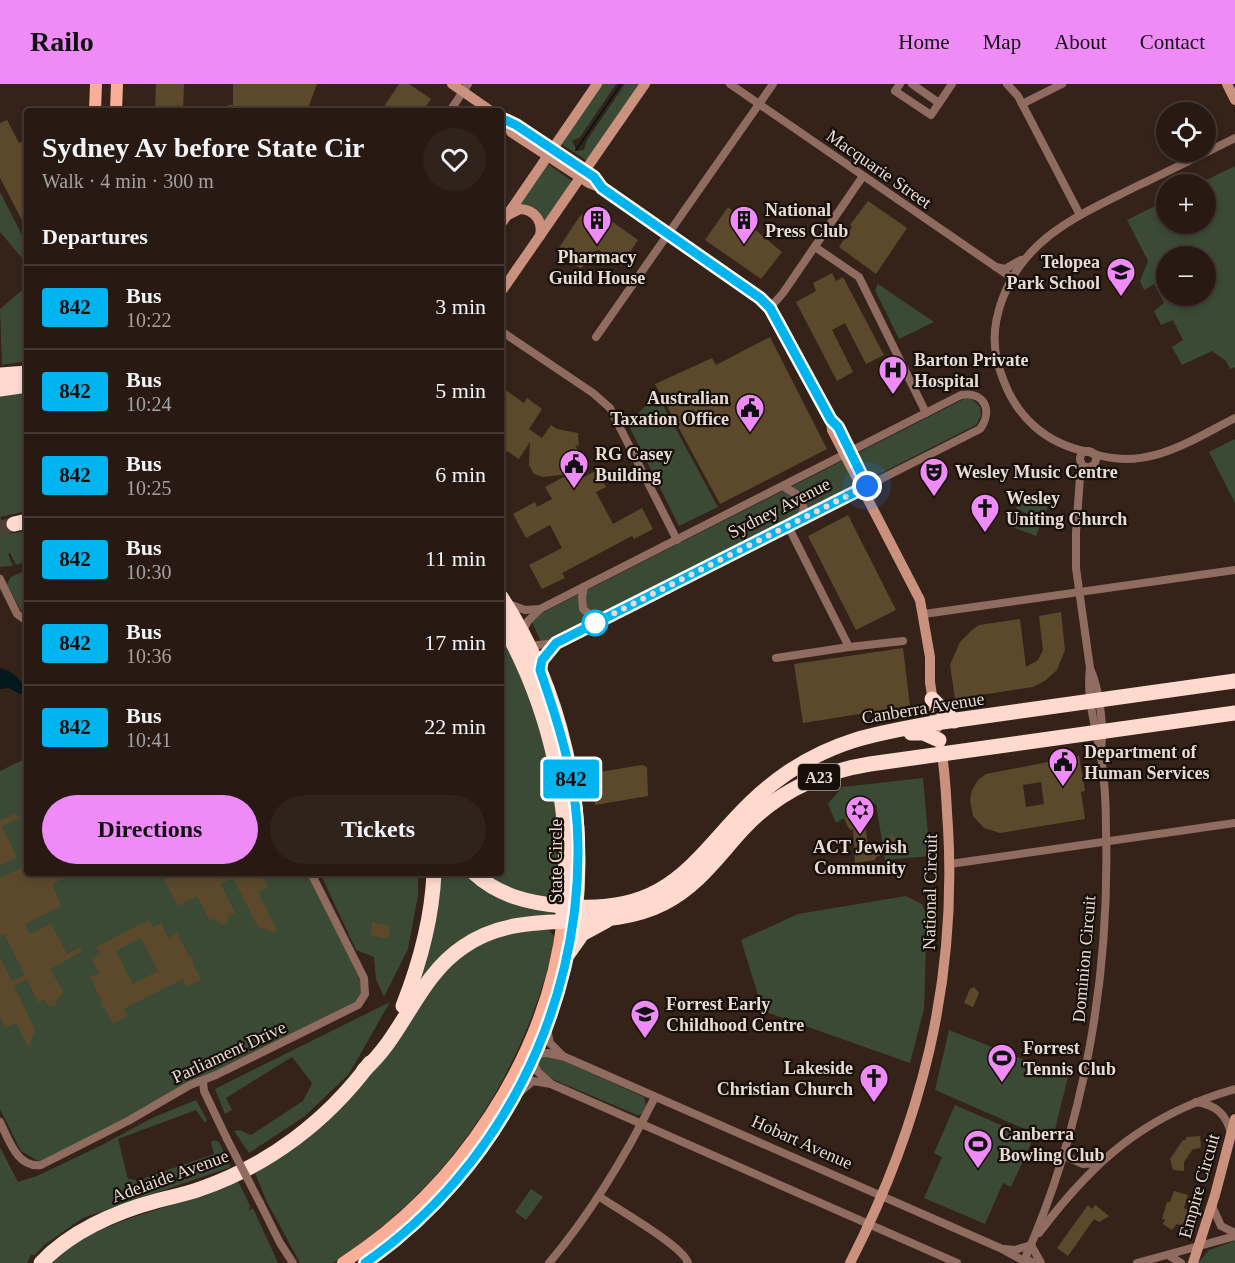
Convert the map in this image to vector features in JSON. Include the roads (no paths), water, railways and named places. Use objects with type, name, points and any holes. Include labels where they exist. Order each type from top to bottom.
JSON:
[{"type":"highway","points":[[0,375],[24,373]]},
{"type":"highway","points":[[0,389],[24,385]]},
{"type":"highway","name":"State Circle","points":[[504,601],[522,641],[541,672],[561,758],[578,872],[569,913]]},
{"type":"highway","name":"State Circle","points":[[504,624],[522,641],[537,698],[561,758]]},
{"type":"highway","name":"Canberra Avenue","points":[[569,913],[646,911],[680,894],[703,875],[762,810],[804,783],[939,737],[954,722],[1235,681]]},
{"type":"highway","points":[[932,699],[954,722]]},
{"type":"highway","name":"Canberra Avenue","points":[[607,913],[645,897],[679,878],[700,860],[750,804],[794,768],[849,741],[890,730],[939,737],[969,750],[1235,712]]},
{"type":"highway","points":[[939,737],[969,750]]},
{"type":"highway","name":"State Circle","points":[[569,813],[566,868],[569,913]]},
{"type":"highway","points":[[568,954],[584,932],[607,913],[588,896],[578,872]]},
{"type":"highway","name":"Adelaide Avenue","points":[[41,1263],[57,1247],[93,1226],[134,1208],[218,1182],[257,1164],[310,1127],[342,1097],[364,1070],[402,1007],[418,966],[428,924],[434,876]]},
{"type":"highway","name":"A23","points":[[478,876],[511,896],[569,913]]},
{"type":"highway","points":[[364,1070],[377,1057],[431,977],[459,950],[483,935],[505,927],[569,913]]},
{"type":"main road","points":[[95,108],[96,84]]},
{"type":"main road","points":[[116,108],[117,84]]},
{"type":"main road","name":"State Circle","points":[[365,1263],[402,1235],[447,1191],[486,1143],[508,1107],[547,1024],[563,980],[568,954],[569,913]]},
{"type":"main road","name":"State Circle","points":[[343,1263],[405,1216],[447,1173],[483,1125],[514,1071],[530,1036],[548,986],[569,913]]},
{"type":"main road","name":"State Circle","points":[[530,1036],[532,1057]]},
{"type":"main road","points":[[514,1071],[532,1057]]},
{"type":"street","points":[[452,84],[466,88],[488,108]]},
{"type":"street","points":[[504,220],[597,84]]},
{"type":"street","points":[[504,288],[645,84]]},
{"type":"street","name":"Macquarie Street","points":[[730,84],[1011,278]]},
{"type":"street","points":[[596,337],[669,236],[773,84]]},
{"type":"street","points":[[900,84],[895,91],[931,115],[952,84]]},
{"type":"street","points":[[912,84],[939,103]]},
{"type":"street","points":[[1007,84],[1022,104],[1080,215]]},
{"type":"street","points":[[1022,104],[1062,84]]},
{"type":"street","points":[[1227,84],[1235,100]]},
{"type":"street","points":[[452,108],[466,88]]},
{"type":"street","name":"National Circuit","points":[[505,121],[516,125],[550,153],[583,175],[594,177],[602,188],[760,298],[770,308],[831,420],[838,427],[879,518],[916,590],[924,614],[930,657],[932,699],[939,737],[950,864],[947,941],[938,1011],[915,1109],[883,1197],[850,1263]]},
{"type":"street","points":[[1235,138],[1080,215],[1043,240],[1023,259],[1011,278],[998,311],[993,334],[996,358],[1008,393],[1021,413],[1041,434],[1108,459],[1130,460],[1165,453],[1235,418]]},
{"type":"street","points":[[770,308],[863,176]]},
{"type":"street","points":[[504,220],[516,210],[530,211],[539,220],[540,237]]},
{"type":"street","points":[[815,247],[859,277],[926,413]]},
{"type":"street","points":[[995,267],[1005,268],[1023,259]]},
{"type":"street","points":[[504,333],[593,393],[610,408],[677,540]]},
{"type":"street","name":"Sydney Avenue","points":[[961,395],[978,396],[987,410],[986,421],[980,429],[556,643],[522,641],[528,621],[540,609],[848,453],[961,395]]},
{"type":"street","points":[[1090,452],[1081,455],[1081,463],[1086,467],[1108,459]]},
{"type":"street","points":[[1090,452],[1095,458],[1092,465]]},
{"type":"street","name":"Dominion Circuit","points":[[1024,1261],[1063,1155],[1090,1046],[1105,934],[1106,842],[1101,755],[1094,702],[1088,680],[1090,668],[1078,593],[1075,547],[1081,463]]},
{"type":"street","name":"Dominion Circuit","points":[[1080,486],[1092,465]]},
{"type":"street","points":[[783,486],[799,496],[804,509],[799,520]]},
{"type":"street","points":[[788,526],[849,647]]},
{"type":"street","points":[[924,614],[1235,573]]},
{"type":"street","points":[[0,579],[17,614],[24,619]]},
{"type":"street","points":[[584,587],[582,597],[584,609],[593,617],[602,620]]},
{"type":"street","points":[[504,600],[522,609],[540,609]]},
{"type":"street","points":[[776,658],[903,641]]},
{"type":"street","points":[[541,672],[542,660],[556,643]]},
{"type":"street","points":[[950,864],[1235,824]]},
{"type":"street","name":"Parliament Drive","points":[[0,1122],[20,1159],[31,1166],[41,1165],[128,1121],[190,1085],[203,1081],[356,1006],[364,997],[366,989],[364,978],[313,876]]},
{"type":"street","points":[[547,1024],[550,1043],[565,1057]]},
{"type":"street","name":"Hobart Avenue","points":[[532,1057],[548,1053],[565,1057],[1000,1248],[1024,1261],[1034,1263]]},
{"type":"street","points":[[532,1057],[538,1072],[551,1084],[957,1263]]},
{"type":"street","points":[[203,1081],[204,1091],[227,1139],[280,1243],[293,1263]]},
{"type":"street","points":[[508,1107],[530,1083],[551,1084]]},
{"type":"street","points":[[1000,1248],[1015,1250],[1032,1243],[1069,1194],[1099,1163],[1144,1128],[1195,1102],[1235,1089]]},
{"type":"street","points":[[549,1263],[600,1197],[655,1097]]},
{"type":"street","points":[[1195,1102],[1210,1105],[1221,1112],[1227,1120],[1231,1135]]},
{"type":"street","name":"Empire Circuit","points":[[1193,1263],[1212,1205],[1235,1119]]},
{"type":"street","points":[[1063,1155],[1083,1164],[1099,1163]]},
{"type":"street","points":[[600,1197],[672,1244],[686,1257],[688,1263]]},
{"type":"street","points":[[1212,1205],[1221,1226],[1235,1234]]},
{"type":"street","points":[[1137,1263],[1168,1256],[1235,1234]]},
{"type":"street","points":[[280,1243],[286,1263]]},
{"type":"street","points":[[1032,1243],[1041,1263]]},
{"type":"street","points":[[1168,1256],[1181,1263]]},
{"type":"water","points":[[0,668],[16,676],[24,687],[24,692],[20,694],[9,688],[0,689]]},
{"type":"waterway","points":[[576,150],[621,84]]},
{"type":"tunnel","points":[[0,529],[14,524]]},
{"type":"place","name":"Pharmacy Guild House","points":[[597,246]]},
{"type":"place","name":"National Press Club","points":[[744,246]]},
{"type":"place","name":"Telopea Park School","points":[[1121,298]]},
{"type":"place","name":"Barton Private Hospital","points":[[893,396]]},
{"type":"place","name":"Australian Taxation Office","points":[[750,434]]},
{"type":"place","name":"RG Casey Building","points":[[574,490]]},
{"type":"place","name":"Wesley Music Centre","points":[[934,498]]},
{"type":"place","name":"Wesley Uniting Church","points":[[985,534]]},
{"type":"place","name":"Department of Human Services","points":[[1063,788]]},
{"type":"place","name":"ACT Jewish Community","points":[[860,836]]},
{"type":"place","name":"Forrest Early Childhood Centre","points":[[645,1040]]},
{"type":"place","name":"Forrest Tennis Club","points":[[1002,1084]]},
{"type":"place","name":"Lakeside Christian Church","points":[[874,1104]]},
{"type":"place","name":"Canberra Bowling Club","points":[[978,1170]]}]
